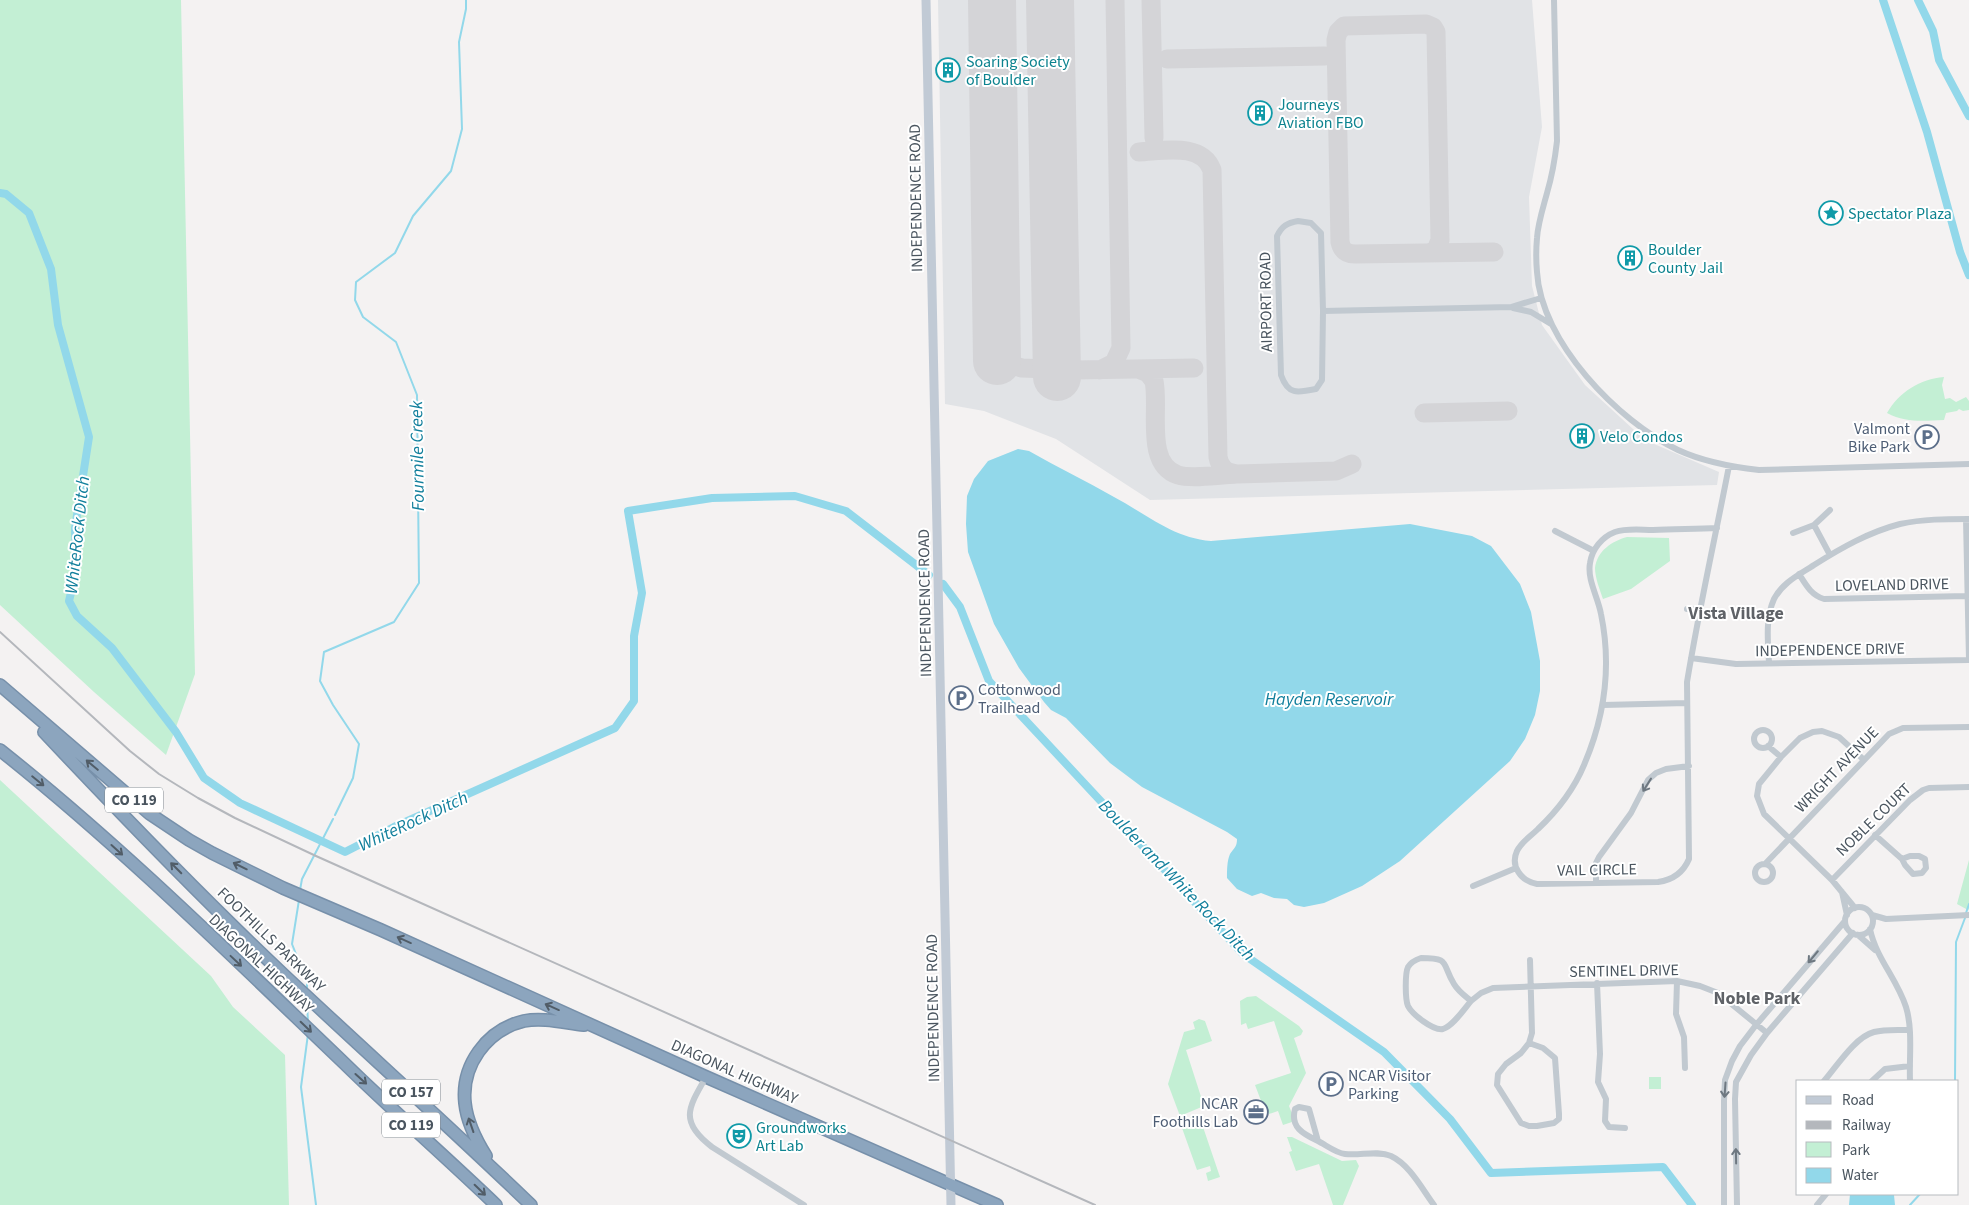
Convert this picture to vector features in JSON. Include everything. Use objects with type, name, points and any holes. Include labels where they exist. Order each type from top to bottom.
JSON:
[{"type":"highway","name":"CO 119","points":[[1,686],[163,823],[212,853],[283,888],[597,1027]]},
{"type":"highway","name":"FOOTHILLS PARKWAY","points":[[1,686],[116,807],[286,977],[494,1168],[531,1205]]},
{"type":"highway","name":"DIAGONAL HIGHWAY","points":[[0,750],[50,790],[129,861],[496,1205]]},
{"type":"highway","points":[[494,1168],[473,1132],[465,1104],[467,1075],[480,1049],[500,1031],[523,1022],[543,1020],[597,1027]]},
{"type":"highway","name":"DIAGONAL HIGHWAY","points":[[597,1027],[997,1205]]},
{"type":"street","name":"INDEPENDENCE ROAD","points":[[926,0],[951,1205]]},
{"type":"street","points":[[1554,0],[1557,141],[1555,162],[1537,237],[1537,274],[1541,298],[1550,324],[1567,352],[1579,367],[1620,409],[1641,427],[1680,451],[1729,466],[1777,470],[1969,464]]},
{"type":"street","name":"AIRPORT ROAD","points":[[1298,221],[1311,223],[1321,233],[1323,311],[1322,380],[1316,389],[1295,392],[1287,388],[1281,375],[1278,236],[1282,228],[1288,223],[1298,221]]},
{"type":"street","points":[[1512,307],[1541,298]]},
{"type":"street","points":[[1323,311],[1512,307],[1531,312],[1550,324]]},
{"type":"street","name":"VAIL CIRCLE","points":[[1516,868],[1523,878],[1532,883],[1665,881],[1682,871],[1689,859],[1687,682],[1729,466]]},
{"type":"street","points":[[1793,533],[1814,525],[1830,510]]},
{"type":"street","points":[[1769,663],[1768,623],[1771,608],[1782,587],[1798,574],[1859,540],[1900,524],[1967,519],[1969,660]]},
{"type":"street","points":[[1814,525],[1830,555]]},
{"type":"street","points":[[1473,886],[1516,868],[1515,859],[1517,851],[1562,802],[1583,768],[1593,744],[1603,705],[1607,671],[1606,640],[1601,611],[1589,574],[1590,561],[1594,551],[1606,537],[1623,530],[1717,528]]},
{"type":"street","points":[[1555,531],[1594,551]]},
{"type":"street","name":"LOVELAND DRIVE","points":[[1798,574],[1811,592],[1824,599],[1967,596]]},
{"type":"street","points":[[1687,609],[1701,610]]},
{"type":"street","name":"INDEPENDENCE DRIVE","points":[[1691,658],[1736,664],[1969,660]]},
{"type":"street","points":[[1603,705],[1687,703]]},
{"type":"street","name":"WRIGHT AVENUE","points":[[1765,864],[1888,734],[1903,728],[1969,727]]},
{"type":"street","points":[[1855,908],[1832,880],[1764,814],[1757,796],[1759,784],[1781,757],[1802,736],[1813,732],[1822,731],[1839,737],[1863,759]]},
{"type":"street","points":[[1768,746],[1781,757]]},
{"type":"street","points":[[1596,883],[1596,863],[1599,857],[1631,813],[1648,780],[1656,773],[1666,769],[1689,766]]},
{"type":"street","name":"NOBLE COURT","points":[[1832,880],[1913,797],[1923,790],[1969,787]]},
{"type":"street","points":[[1875,835],[1902,859]]},
{"type":"street","points":[[1841,891],[1846,926],[1876,951]]},
{"type":"street","points":[[1724,1205],[1725,1080],[1732,1061],[1740,1046],[1756,1025],[1846,918],[1855,908],[1865,908],[1872,915],[1886,919],[1969,915]]},
{"type":"street","points":[[1872,915],[1871,927],[1876,951],[1906,1005],[1909,1030],[1910,1080]]},
{"type":"street","points":[[1737,1205],[1735,1099],[1736,1082],[1741,1070],[1767,1033],[1855,934],[1863,934],[1886,919]]},
{"type":"street","name":"SENTINEL DRIVE","points":[[1471,1002],[1454,986],[1447,966],[1442,961],[1436,958],[1421,958],[1408,966],[1406,972],[1407,1002],[1410,1009],[1432,1028],[1444,1029],[1481,993],[1493,988],[1677,981],[1700,986],[1718,993],[1767,1033]]},
{"type":"street","points":[[1529,1043],[1543,1048],[1554,1058],[1559,1120],[1554,1123],[1529,1126],[1521,1124],[1497,1085],[1498,1074],[1506,1064],[1521,1053],[1529,1043],[1532,1033],[1530,960]]},
{"type":"street","points":[[1677,981],[1676,1014],[1684,1036],[1685,1068]]},
{"type":"street","points":[[1597,983],[1600,1054],[1598,1082],[1606,1100],[1605,1122],[1609,1127],[1625,1128]]},
{"type":"street","points":[[1825,1080],[1855,1043],[1864,1035],[1880,1030],[1909,1030]]},
{"type":"street","points":[[1873,1080],[1885,1069],[1910,1066]]},
{"type":"street","points":[[706,1077],[693,1099],[690,1112],[692,1127],[700,1138],[804,1205]]},
{"type":"street","points":[[1318,1141],[1311,1111],[1306,1107],[1295,1108],[1295,1121],[1302,1134],[1344,1154],[1390,1156],[1399,1161],[1409,1171],[1434,1205]]},
{"type":"street","points":[[1817,1205],[1825,1195]]},
{"type":"shaded area","points":[[938,0],[1532,0],[1542,127],[1529,197],[1532,286],[1542,325],[1585,385],[1645,440],[1719,472],[1717,485],[1150,500],[1056,439],[984,411],[945,404]]},
{"type":"green space","points":[[0,0],[181,0],[195,674],[166,755],[94,692],[0,605]]},
{"type":"green space","points":[[1944,377],[1942,385],[1945,399],[1950,398],[1956,402],[1966,397],[1969,401],[1969,410],[1963,411],[1959,409],[1946,413],[1944,420],[1929,421],[1908,420],[1887,413],[1898,399],[1911,388],[1935,378]]},
{"type":"green space","points":[[1627,537],[1669,538],[1670,561],[1631,589],[1603,599],[1596,576],[1596,562],[1606,548],[1616,541]]},
{"type":"green space","points":[[0,780],[211,976],[233,1007],[285,1055],[289,1205],[0,1205]]},
{"type":"green space","points":[[1969,860],[1969,909],[1968,910],[1957,904]]},
{"type":"green space","points":[[1256,996],[1299,1026],[1303,1031],[1301,1035],[1294,1038],[1306,1073],[1289,1106],[1295,1121],[1283,1125],[1278,1111],[1269,1114],[1266,1105],[1263,1106],[1255,1085],[1291,1073],[1274,1021],[1248,1029],[1246,1023],[1241,1025],[1240,1001],[1247,997]]},
{"type":"green space","points":[[1199,1019],[1205,1021],[1212,1041],[1186,1050],[1204,1106],[1180,1116],[1168,1084],[1184,1032],[1195,1029],[1193,1022]]},
{"type":"green space","points":[[1649,1077],[1661,1077],[1661,1089],[1649,1089]]},
{"type":"green space","points":[[1194,1116],[1200,1118],[1205,1126],[1203,1127],[1220,1177],[1208,1181],[1206,1173],[1211,1171],[1210,1166],[1197,1170],[1182,1128],[1187,1119]]},
{"type":"green space","points":[[1287,1137],[1292,1137],[1342,1161],[1356,1160],[1359,1166],[1343,1205],[1333,1205],[1319,1164],[1296,1171],[1289,1152],[1292,1151]]},
{"type":"water","name":"Hayden Reservoir","points":[[1018,449],[1029,451],[1160,524],[1197,539],[1211,541],[1410,524],[1472,536],[1491,546],[1520,584],[1531,612],[1540,661],[1540,691],[1535,715],[1525,739],[1510,761],[1400,861],[1362,886],[1324,903],[1304,907],[1294,905],[1287,899],[1274,898],[1261,893],[1252,896],[1237,889],[1227,878],[1227,869],[1230,854],[1236,846],[1237,839],[1142,787],[1110,763],[1066,718],[1051,710],[1044,702],[1019,668],[994,624],[968,552],[967,496],[974,479],[988,461]]},
{"type":"water","points":[[1850,1195],[1894,1195],[1895,1205],[1849,1205]]},
{"type":"waterway","name":"Fourmile Creek","points":[[335,815],[353,778],[359,744],[333,705],[320,681],[324,652],[394,622],[419,583],[417,395],[396,342],[363,317],[355,300],[356,282],[395,253],[413,216],[451,171],[462,129],[459,42],[466,0]]},
{"type":"waterway","points":[[1883,0],[1927,132],[1960,252],[1969,275]]},
{"type":"waterway","points":[[1918,0],[1933,31],[1939,60],[1969,116]]},
{"type":"waterway","name":"WhiteRock Ditch","points":[[0,193],[6,194],[29,213],[51,269],[58,325],[89,437],[75,528],[76,572],[69,601],[77,616],[112,648],[176,732],[204,778],[240,803],[345,852],[394,827],[615,728],[634,701],[634,636],[642,593],[628,511],[712,498],[795,496],[846,511],[929,575]]},
{"type":"waterway","name":"Boulder and White Rock Ditch","points":[[943,584],[960,607],[989,681],[1243,954],[1384,1052],[1450,1119],[1491,1173],[1663,1167],[1692,1205]]},
{"type":"waterway","name":"Fourmile Creek","points":[[300,890],[302,879],[333,819]]},
{"type":"waterway","name":"Fourmile Creek","points":[[299,900],[292,944],[307,982],[307,992]]},
{"type":"waterway","points":[[1966,913],[1969,904]]},
{"type":"waterway","points":[[1955,1080],[1956,942],[1965,918]]},
{"type":"waterway","name":"Fourmile Creek","points":[[307,1004],[308,1022]]},
{"type":"waterway","name":"Fourmile Creek","points":[[308,1034],[301,1087],[316,1205]]},
{"type":"waterway","points":[[1910,1205],[1919,1195]]},
{"type":"taxiway","points":[[1100,370],[1114,363],[1121,348],[1115,0]]},
{"type":"taxiway","points":[[1151,0],[1154,138]]},
{"type":"taxiway","points":[[1429,253],[1436,250],[1440,240],[1436,32],[1433,27],[1426,24],[1344,26],[1338,32],[1336,40],[1340,242],[1342,248],[1347,253],[1355,254],[1494,252]]},
{"type":"taxiway","points":[[1167,59],[1325,56]]},
{"type":"taxiway","points":[[1139,152],[1170,150],[1191,152],[1200,155],[1207,161],[1212,170],[1218,457],[1222,467],[1227,471],[1237,474],[1336,471],[1352,464]]},
{"type":"taxiway","points":[[1057,344],[1061,357],[1075,370],[1194,368]]},
{"type":"taxiway","points":[[997,361],[1022,368],[1075,370]]},
{"type":"taxiway","points":[[1138,369],[1148,373],[1154,381],[1157,448],[1167,469],[1178,475],[1190,477],[1236,474]]},
{"type":"taxiway","points":[[1424,413],[1508,411]]},
{"type":"runway","points":[[992,0],[997,361]]},
{"type":"runway","points":[[1050,0],[1057,377]]},
{"type":"railway","points":[[0,632],[130,751],[159,774],[235,818],[1095,1205]]},
{"type":"place","name":"Soaring Society of Boulder","points":[[948,70]]},
{"type":"place","name":"Journeys Aviation FBO","points":[[1260,113]]},
{"type":"place","name":"Spectator Plaza","points":[[1831,213]]},
{"type":"place","name":"Boulder County Jail","points":[[1630,258]]},
{"type":"place","name":"Velo Condos","points":[[1582,436]]},
{"type":"place","name":"Valmont Bike Park","points":[[1927,437]]},
{"type":"place","name":"Cottonwood Trailhead","points":[[961,698]]},
{"type":"place","name":"NCAR Visitor Parking","points":[[1331,1084]]},
{"type":"place","name":"NCAR Foothills Lab","points":[[1256,1112]]},
{"type":"place","name":"Groundworks Art Lab","points":[[739,1136]]},
{"type":"district","name":"Vista Village","points":[[1736,613]]},
{"type":"district","name":"Noble Park","points":[[1757,998]]}]
